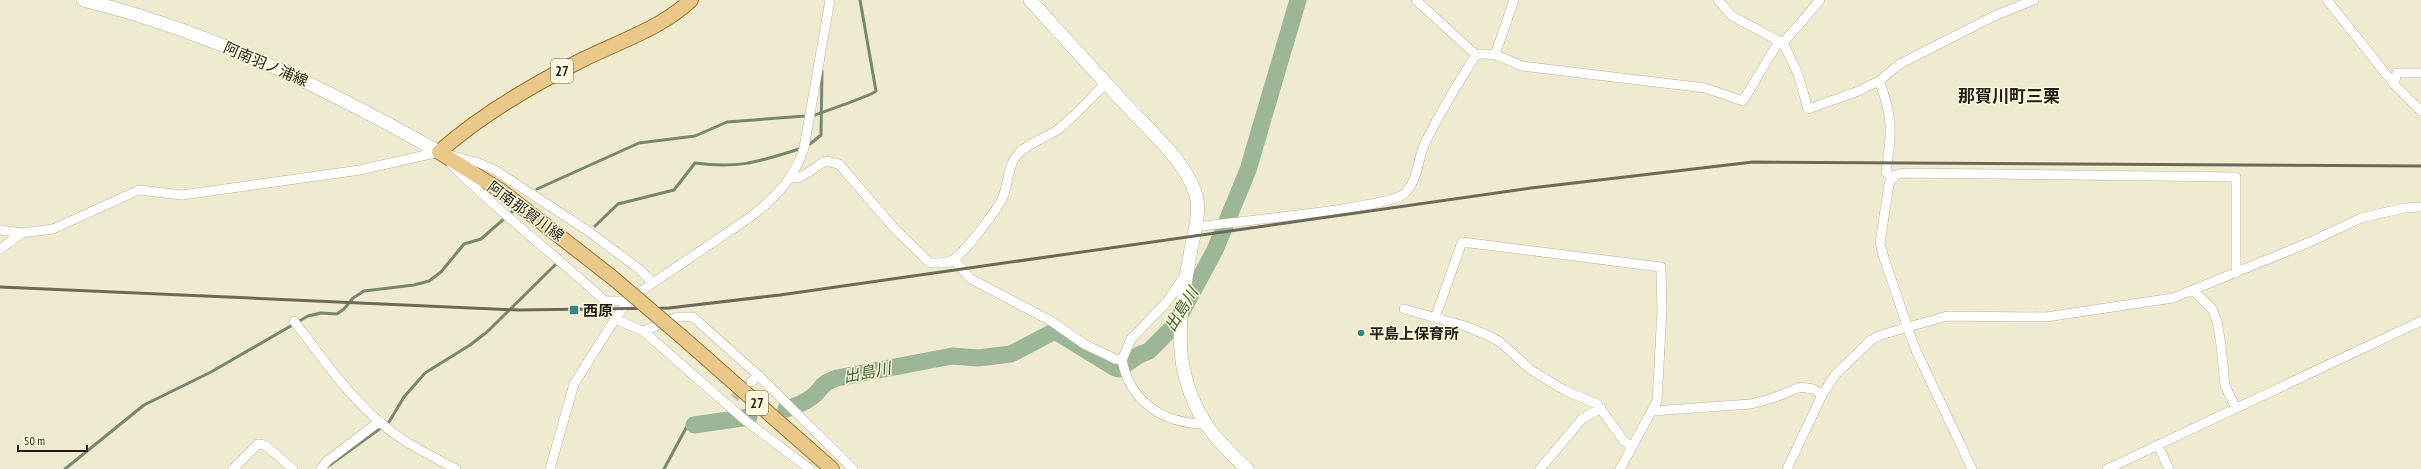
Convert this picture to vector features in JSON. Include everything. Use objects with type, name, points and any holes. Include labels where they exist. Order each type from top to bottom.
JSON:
[{"type":"main road","name":"27","points":[[439,152],[460,133],[531,88],[580,61],[653,26],[682,9],[691,0]]},
{"type":"main road","name":"阿南那賀川線","points":[[439,152],[500,190],[613,278],[832,469]]},
{"type":"street","name":"阿南羽ノ浦線","points":[[83,0],[148,19],[269,65],[322,88],[439,152]]},
{"type":"street","points":[[550,469],[574,384],[615,319],[629,301],[766,205],[791,178],[799,166],[804,148],[830,0]]},
{"type":"street","points":[[1030,0],[1185,171],[1196,193],[1198,207],[1196,227],[1183,296],[1179,345],[1183,373],[1206,424],[1247,469]]},
{"type":"street","points":[[1416,0],[1476,55]]},
{"type":"street","points":[[1495,55],[1514,0]]},
{"type":"street","points":[[1718,0],[1732,16],[1781,42],[1798,74],[1808,109],[1856,92],[1879,81],[1900,64],[1994,16],[2034,0]]},
{"type":"street","points":[[1196,227],[1374,204],[1403,194],[1410,187],[1418,169],[1424,143],[1449,98],[1476,55],[1484,53],[1495,55],[1522,66],[1706,88],[1743,100],[1781,42],[1820,0]]},
{"type":"street","points":[[2327,0],[2394,84],[2421,111]]},
{"type":"street","points":[[2394,84],[2397,73],[2421,73]]},
{"type":"street","points":[[1879,81],[1887,102],[1892,124],[1886,172],[1892,177]]},
{"type":"street","points":[[791,178],[801,177],[825,161],[839,164],[893,227],[930,263],[938,264],[954,260],[998,206],[1003,196],[1010,167],[1018,154],[1032,142],[1059,129],[1106,83]]},
{"type":"street","points":[[439,152],[467,182],[564,263],[605,301],[629,301]]},
{"type":"street","points":[[0,230],[22,233],[53,229],[139,190],[182,195],[360,170],[439,152],[479,163],[527,190],[639,269],[653,283]]},
{"type":"street","points":[[1972,469],[1914,346],[1880,243],[1889,184],[1892,177],[1897,174],[1906,173],[2236,177],[2236,273]]},
{"type":"street","points":[[1787,469],[1822,395],[1835,376],[1871,340],[1908,326],[1947,316],[2046,317],[2152,303],[2194,291],[2310,242],[2361,218],[2404,208],[2421,207]]},
{"type":"street","points":[[0,249],[22,233]]},
{"type":"street","points":[[1435,318],[1462,242],[1661,267],[1662,311],[1658,391],[1652,411],[1631,446],[1620,469]]},
{"type":"street","points":[[954,260],[971,279],[1051,321],[1084,344],[1115,359],[1122,360]]},
{"type":"street","points":[[1187,272],[1166,303],[1131,339],[1122,360],[1131,389],[1144,402],[1174,420],[1190,424],[1206,424]]},
{"type":"street","points":[[2194,291],[2212,310],[2217,321],[2225,386],[2236,408]]},
{"type":"street","points":[[1404,309],[1487,334],[1500,342],[1531,370],[1564,390],[1601,408],[1624,441],[1631,446]]},
{"type":"street","points":[[643,331],[678,318],[693,316],[758,375],[853,469]]},
{"type":"street","points":[[615,319],[643,331],[731,402],[738,415],[810,469]]},
{"type":"street","points":[[2107,469],[2421,321]]},
{"type":"street","points":[[296,324],[343,386],[384,424],[404,441],[456,469]]},
{"type":"street","points":[[751,382],[758,375]]},
{"type":"street","points":[[1652,411],[1751,404],[1773,398],[1801,387],[1813,389],[1822,395]]},
{"type":"street","points":[[1540,469],[1582,419],[1601,408]]},
{"type":"street","points":[[321,469],[327,461],[384,424]]},
{"type":"street","points":[[233,469],[258,444],[265,445],[293,469]]},
{"type":"street","points":[[2158,445],[2169,469]]},
{"type":"waterway","points":[[815,115],[857,100],[876,91],[860,0]]},
{"type":"waterway","name":"出島川","points":[[786,409],[806,401],[827,382],[837,378],[952,356],[978,358],[1011,354],[1055,331],[1119,369],[1139,355],[1149,351],[1174,326],[1215,250],[1248,170],[1298,0]]},
{"type":"waterway","points":[[810,144],[821,135],[822,71]]},
{"type":"waterway","points":[[537,189],[639,143],[695,136],[727,122],[805,116]]},
{"type":"waterway","points":[[595,226],[618,204],[674,190],[695,163],[710,165],[736,165],[772,158],[799,149]]},
{"type":"waterway","points":[[65,469],[144,405],[211,372],[308,316],[321,313],[337,314],[344,309],[353,298],[364,291],[414,285],[429,281],[441,272],[464,244],[481,239],[513,211]]},
{"type":"waterway","points":[[327,467],[389,422],[404,397],[425,373],[470,345],[487,332],[557,263]]},
{"type":"waterway","name":"出島川","points":[[694,425],[749,417]]},
{"type":"waterway","points":[[664,469],[686,428],[694,425]]},
{"type":"tunnel","points":[[734,398],[746,387]]},
{"type":"railway","points":[[0,287],[518,310],[669,308],[780,295],[1531,188],[1753,162],[2421,166]]},
{"type":"place","name":"西原","points":[[574,310]]},
{"type":"place","name":"平島上保育所","points":[[1361,333]]},
{"type":"district","name":"那賀川町三栗","points":[[2009,96]]}]
